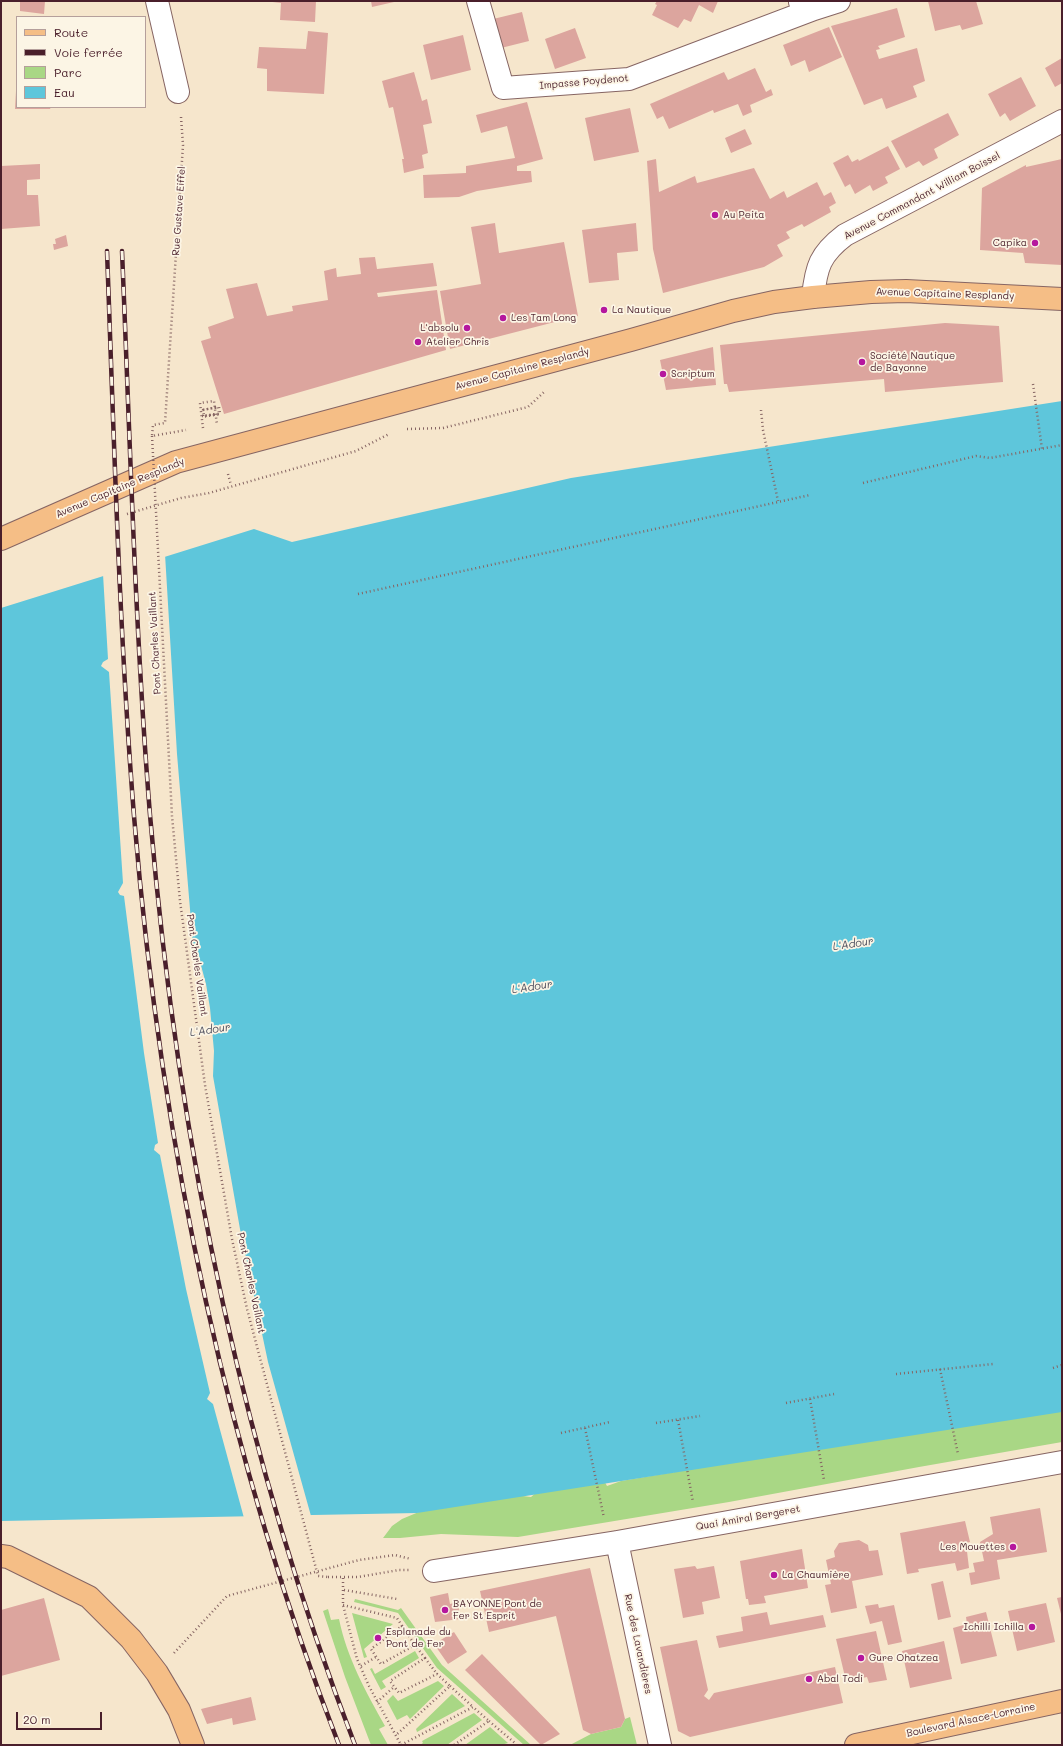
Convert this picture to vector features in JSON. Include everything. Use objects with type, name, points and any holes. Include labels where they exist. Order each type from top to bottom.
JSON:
[{"type":"main road","name":"Avenue Capitaine Resplandy","points":[[1,540],[176,462],[631,340],[733,311],[774,302],[813,297],[906,291],[1062,299]]},
{"type":"main road","points":[[1,1556],[8,1557],[89,1597],[131,1639],[157,1673],[179,1710],[193,1745]]},
{"type":"main road","name":"Boulevard Alsace-Lorraine","points":[[856,1745],[1062,1701]]},
{"type":"street","points":[[157,1],[178,92]]},
{"type":"street","name":"Impasse Poydenot","points":[[478,1],[504,88],[629,79],[806,5]]},
{"type":"street","points":[[806,5],[839,1]]},
{"type":"street","name":"Avenue Commandant William Boissel","points":[[813,297],[815,274],[822,259],[831,246],[845,236],[1062,121]]},
{"type":"street","name":"Quai Amiral Bergeret","points":[[434,1570],[614,1543],[1062,1462]]},
{"type":"street","name":"Rue des Lavandières","points":[[614,1543],[660,1745]]},
{"type":"path","name":"Rue Gustave Eiffel","points":[[152,436],[153,425],[165,423],[183,145],[178,92]]},
{"type":"path","points":[[1032,384],[1042,449]]},
{"type":"path","points":[[403,429],[443,428],[528,407],[549,387]]},
{"type":"path","points":[[196,429],[203,428],[200,403],[214,401],[215,408],[216,414],[204,416],[203,410],[210,409],[218,407],[219,414],[203,417],[202,409],[213,407],[219,407],[220,414],[214,414],[208,415],[202,416]]},
{"type":"path","points":[[761,410],[763,430],[778,501]]},
{"type":"path","points":[[152,436],[189,430]]},
{"type":"path","points":[[120,516],[181,498],[209,493],[231,485],[356,451],[392,432]]},
{"type":"path","name":"Pont Charles Vaillant","points":[[152,436],[172,816],[181,908],[207,1092],[232,1239],[247,1309],[318,1576],[343,1578]]},
{"type":"path","points":[[863,483],[976,456],[990,458],[1062,445]]},
{"type":"path","points":[[358,594],[810,495]]},
{"type":"path","points":[[896,1374],[993,1364]]},
{"type":"path","points":[[1053,1368],[1062,1365]]},
{"type":"path","points":[[940,1369],[964,1480]]},
{"type":"path","points":[[786,1403],[834,1394]]},
{"type":"path","points":[[810,1399],[828,1504]]},
{"type":"path","points":[[656,1423],[700,1416]]},
{"type":"path","points":[[678,1420],[697,1528]]},
{"type":"path","points":[[561,1433],[610,1422]]},
{"type":"path","points":[[585,1428],[614,1543]]},
{"type":"path","points":[[157,1673],[227,1596],[359,1560],[395,1555],[430,1564],[434,1570]]},
{"type":"path","points":[[398,1570],[343,1578],[343,1605],[360,1666],[377,1702],[401,1745],[473,1708]]},
{"type":"path","points":[[344,1590],[397,1599]]},
{"type":"path","points":[[343,1605],[397,1618],[437,1674],[473,1708],[516,1745]]},
{"type":"path","points":[[402,1626],[371,1649],[376,1657],[381,1664],[415,1645]]},
{"type":"path","points":[[360,1666],[376,1657]]},
{"type":"path","points":[[425,1658],[390,1681],[394,1687],[399,1693],[437,1674]]},
{"type":"path","points":[[396,1735],[450,1686]]},
{"type":"path","points":[[377,1702],[394,1687]]},
{"type":"path","points":[[454,1745],[489,1721]]},
{"type":"green space","points":[[1062,1407],[1062,1442],[729,1502],[518,1537],[441,1534],[383,1538],[392,1526],[402,1519],[433,1506],[515,1495],[531,1497],[540,1489],[601,1475],[607,1486],[621,1481]]},
{"type":"green space","points":[[355,1599],[398,1610],[401,1608],[442,1665],[531,1745],[524,1745],[437,1668],[398,1613],[354,1602]]},
{"type":"green space","points":[[328,1609],[331,1620],[339,1619],[342,1633],[352,1661],[385,1726],[379,1729],[388,1745],[371,1745],[345,1677],[323,1611]]},
{"type":"green space","points":[[352,1613],[393,1624],[364,1649],[367,1657],[364,1658]]},
{"type":"green space","points":[[415,1651],[419,1658],[382,1681],[386,1687],[381,1690],[370,1669],[372,1668],[375,1674]]},
{"type":"green space","points":[[438,1681],[444,1686],[410,1719],[407,1715],[397,1720],[387,1701],[393,1695],[398,1701]]},
{"type":"green space","points":[[452,1694],[465,1706],[417,1732],[416,1729]]},
{"type":"green space","points":[[474,1713],[482,1720],[447,1745],[420,1745],[423,1743],[422,1741]]},
{"type":"green space","points":[[630,1717],[637,1745],[570,1745],[591,1734],[621,1727],[625,1719]]},
{"type":"green space","points":[[490,1727],[508,1743],[501,1745],[465,1745]]},
{"type":"water","name":"L'Adour","points":[[1062,401],[1062,1412],[417,1513],[1,1521],[1,608],[254,529],[292,542],[571,478]]},
{"type":"pier","points":[[165,554],[177,754],[193,945],[199,958],[206,984],[210,1008],[214,1051],[213,1076],[240,1229],[268,1362],[311,1516],[244,1518],[213,1404],[207,1399],[210,1393],[186,1289],[160,1155],[154,1150],[155,1145],[158,1143],[144,1053],[124,896],[120,895],[118,892],[123,883],[109,672],[101,666],[103,662],[108,659],[103,574]]},
{"type":"building","points":[[20,1],[45,1],[44,14],[20,11]]},
{"type":"building","points":[[264,1],[316,1],[315,22],[280,20],[281,3]]},
{"type":"building","points":[[371,1],[394,1],[394,2],[372,7]]},
{"type":"building","points":[[657,1],[718,1],[713,13],[699,5],[691,22],[684,19],[678,28],[652,15],[657,5],[655,4]]},
{"type":"building","points":[[928,1],[976,1],[983,24],[962,30],[960,25],[935,31]]},
{"type":"building","points":[[897,8],[905,37],[878,46],[880,49],[876,50],[879,59],[917,48],[925,81],[913,86],[917,97],[886,109],[882,98],[864,105],[831,26]]},
{"type":"building","points":[[522,12],[529,41],[497,49],[489,20]]},
{"type":"building","points":[[829,27],[842,57],[809,72],[805,60],[791,66],[783,45]]},
{"type":"building","points":[[575,28],[586,58],[555,69],[545,39]]},
{"type":"building","points":[[308,31],[328,33],[324,94],[267,91],[267,69],[257,68],[259,47],[306,49]]},
{"type":"building","points":[[463,35],[471,70],[431,80],[423,45]]},
{"type":"building","points":[[1062,58],[1062,83],[1055,87],[1045,68]]},
{"type":"building","points":[[755,68],[766,92],[771,89],[773,95],[750,105],[752,112],[743,116],[738,104],[714,113],[713,110],[669,129],[663,116],[657,119],[650,104],[724,72],[728,80]]},
{"type":"building","points":[[414,72],[422,101],[427,99],[432,123],[423,125],[428,153],[422,155],[424,168],[404,173],[402,159],[404,159],[393,107],[389,108],[382,81]]},
{"type":"building","points":[[1021,77],[1036,106],[1010,121],[1005,113],[1000,117],[988,94]]},
{"type":"building","points":[[16,91],[16,108],[50,108],[50,109],[15,109]]},
{"type":"building","points":[[527,102],[543,159],[517,166],[517,171],[531,171],[532,182],[477,191],[459,197],[424,198],[423,175],[466,173],[466,166],[515,158],[507,126],[481,133],[476,115]]},
{"type":"building","points":[[630,108],[639,152],[594,161],[585,118]]},
{"type":"building","points":[[948,113],[959,135],[934,149],[938,158],[923,166],[919,161],[906,168],[891,141]]},
{"type":"building","points":[[745,129],[752,144],[731,153],[725,138]]},
{"type":"building","points":[[888,146],[900,169],[885,177],[888,183],[873,191],[870,185],[855,194],[850,184],[845,187],[833,163],[848,155],[852,162],[858,159],[859,161]]},
{"type":"building","name":"Au Peita","points":[[656,159],[659,192],[695,176],[697,183],[754,168],[770,199],[784,191],[787,198],[817,182],[824,196],[831,192],[836,203],[829,207],[831,212],[804,227],[802,224],[786,232],[790,238],[777,245],[783,256],[764,267],[663,293],[653,249],[647,161]]},
{"type":"building","points":[[1062,159],[1062,265],[1025,263],[1023,253],[980,250],[982,188],[1026,165],[1026,167]]},
{"type":"building","points":[[40,164],[40,179],[27,180],[27,195],[38,195],[40,226],[1,229],[1,166]]},
{"type":"building","points":[[495,223],[499,253],[564,242],[578,316],[450,349],[440,291],[481,284],[471,227]]},
{"type":"building","points":[[636,223],[638,251],[617,253],[619,280],[589,283],[582,230]]},
{"type":"building","points":[[66,235],[68,246],[54,250],[53,244],[56,244],[55,239]]},
{"type":"building","points":[[375,257],[377,269],[433,263],[437,286],[377,293],[378,297],[437,290],[446,350],[224,414],[201,341],[211,338],[208,327],[234,318],[226,289],[257,283],[267,316],[293,311],[292,306],[328,300],[324,271],[336,268],[337,277],[361,274],[359,258]]},
{"type":"building","name":"Société Nautique de Bayonne","points":[[945,323],[999,326],[1003,382],[885,392],[884,379],[729,392],[727,384],[724,384],[720,345]]},
{"type":"building","points":[[713,347],[716,385],[666,390],[660,360]]},
{"type":"building","name":"Les Mouettes","points":[[1040,1508],[1047,1552],[997,1560],[1000,1579],[971,1585],[969,1573],[975,1572],[973,1563],[984,1561],[980,1542],[993,1534],[990,1517]]},
{"type":"building","points":[[965,1521],[970,1542],[966,1543],[969,1568],[957,1571],[955,1563],[918,1569],[919,1572],[907,1574],[900,1533]]},
{"type":"building","points":[[859,1540],[868,1545],[869,1551],[878,1550],[883,1575],[852,1581],[857,1608],[831,1613],[825,1585],[831,1584],[826,1560],[835,1557],[834,1551],[839,1543]]},
{"type":"building","name":"La Chaumière","points":[[802,1549],[808,1588],[764,1596],[766,1603],[749,1605],[748,1599],[746,1599],[740,1561]]},
{"type":"building","points":[[695,1566],[697,1569],[714,1566],[720,1598],[702,1602],[704,1614],[683,1618],[674,1569]]},
{"type":"building","points":[[590,1568],[625,1719],[621,1727],[591,1734],[583,1730],[556,1616],[489,1632],[480,1591]]},
{"type":"building","points":[[943,1581],[951,1617],[938,1620],[931,1584]]},
{"type":"building","name":"BAYONNE Pont de Fer St Esprit","points":[[448,1593],[450,1604],[458,1602],[460,1619],[435,1622],[430,1597]]},
{"type":"building","points":[[1062,1597],[1062,1614],[1061,1614],[1057,1598]]},
{"type":"building","points":[[44,1598],[60,1660],[1,1676],[1,1610]]},
{"type":"building","name":"Ichilli Ichilla","points":[[1046,1603],[1055,1642],[1017,1651],[1008,1611]]},
{"type":"building","points":[[878,1604],[879,1608],[894,1605],[902,1642],[888,1645],[882,1621],[870,1624],[865,1606]]},
{"type":"building","points":[[767,1612],[770,1625],[823,1615],[826,1627],[719,1648],[716,1636],[743,1631],[741,1617]]},
{"type":"building","points":[[986,1612],[997,1656],[961,1664],[953,1628],[967,1624],[966,1617]]},
{"type":"building","name":"Gure Ohatzea","points":[[876,1631],[887,1680],[869,1683],[867,1677],[846,1681],[836,1639]]},
{"type":"building","points":[[454,1632],[467,1652],[448,1664],[434,1644]]},
{"type":"building","name":"Abal Todi","points":[[697,1640],[708,1690],[704,1696],[709,1700],[714,1693],[835,1667],[843,1703],[690,1737],[678,1731],[660,1647]]},
{"type":"building","points":[[944,1641],[952,1679],[910,1688],[902,1651]]},
{"type":"building","points":[[482,1654],[560,1734],[541,1745],[465,1670]]},
{"type":"building","points":[[251,1697],[256,1720],[233,1725],[232,1718],[207,1724],[201,1709]]},
{"type":"railway","points":[[107,251],[124,675],[134,816],[146,935],[161,1053],[180,1171],[203,1288],[230,1404],[262,1519],[298,1633],[339,1745]]},
{"type":"railway","points":[[122,251],[140,674],[150,815],[162,934],[177,1052],[196,1170],[220,1288],[247,1404],[278,1519],[314,1633],[355,1745]]},
{"type":"place","name":"Au Peita","points":[[715,215]]},
{"type":"place","name":"Capika","points":[[1035,243]]},
{"type":"place","name":"La Nautique","points":[[604,310]]},
{"type":"place","name":"Les Tam Long","points":[[503,318]]},
{"type":"place","name":"L'absolu","points":[[467,328]]},
{"type":"place","name":"Atelier Chris","points":[[418,342]]},
{"type":"place","name":"Société Nautique de Bayonne","points":[[862,362]]},
{"type":"place","name":"Scriptum","points":[[663,374]]},
{"type":"place","name":"Les Mouettes","points":[[1013,1547]]},
{"type":"place","name":"La Chaumière","points":[[774,1575]]},
{"type":"place","name":"BAYONNE Pont de Fer St Esprit","points":[[445,1610]]},
{"type":"place","name":"Ichilli Ichilla","points":[[1032,1627]]},
{"type":"place","name":"Esplanade du Pont de Fer","points":[[378,1638]]},
{"type":"place","name":"Gure Ohatzea","points":[[861,1658]]},
{"type":"place","name":"Abal Todi","points":[[809,1679]]}]
